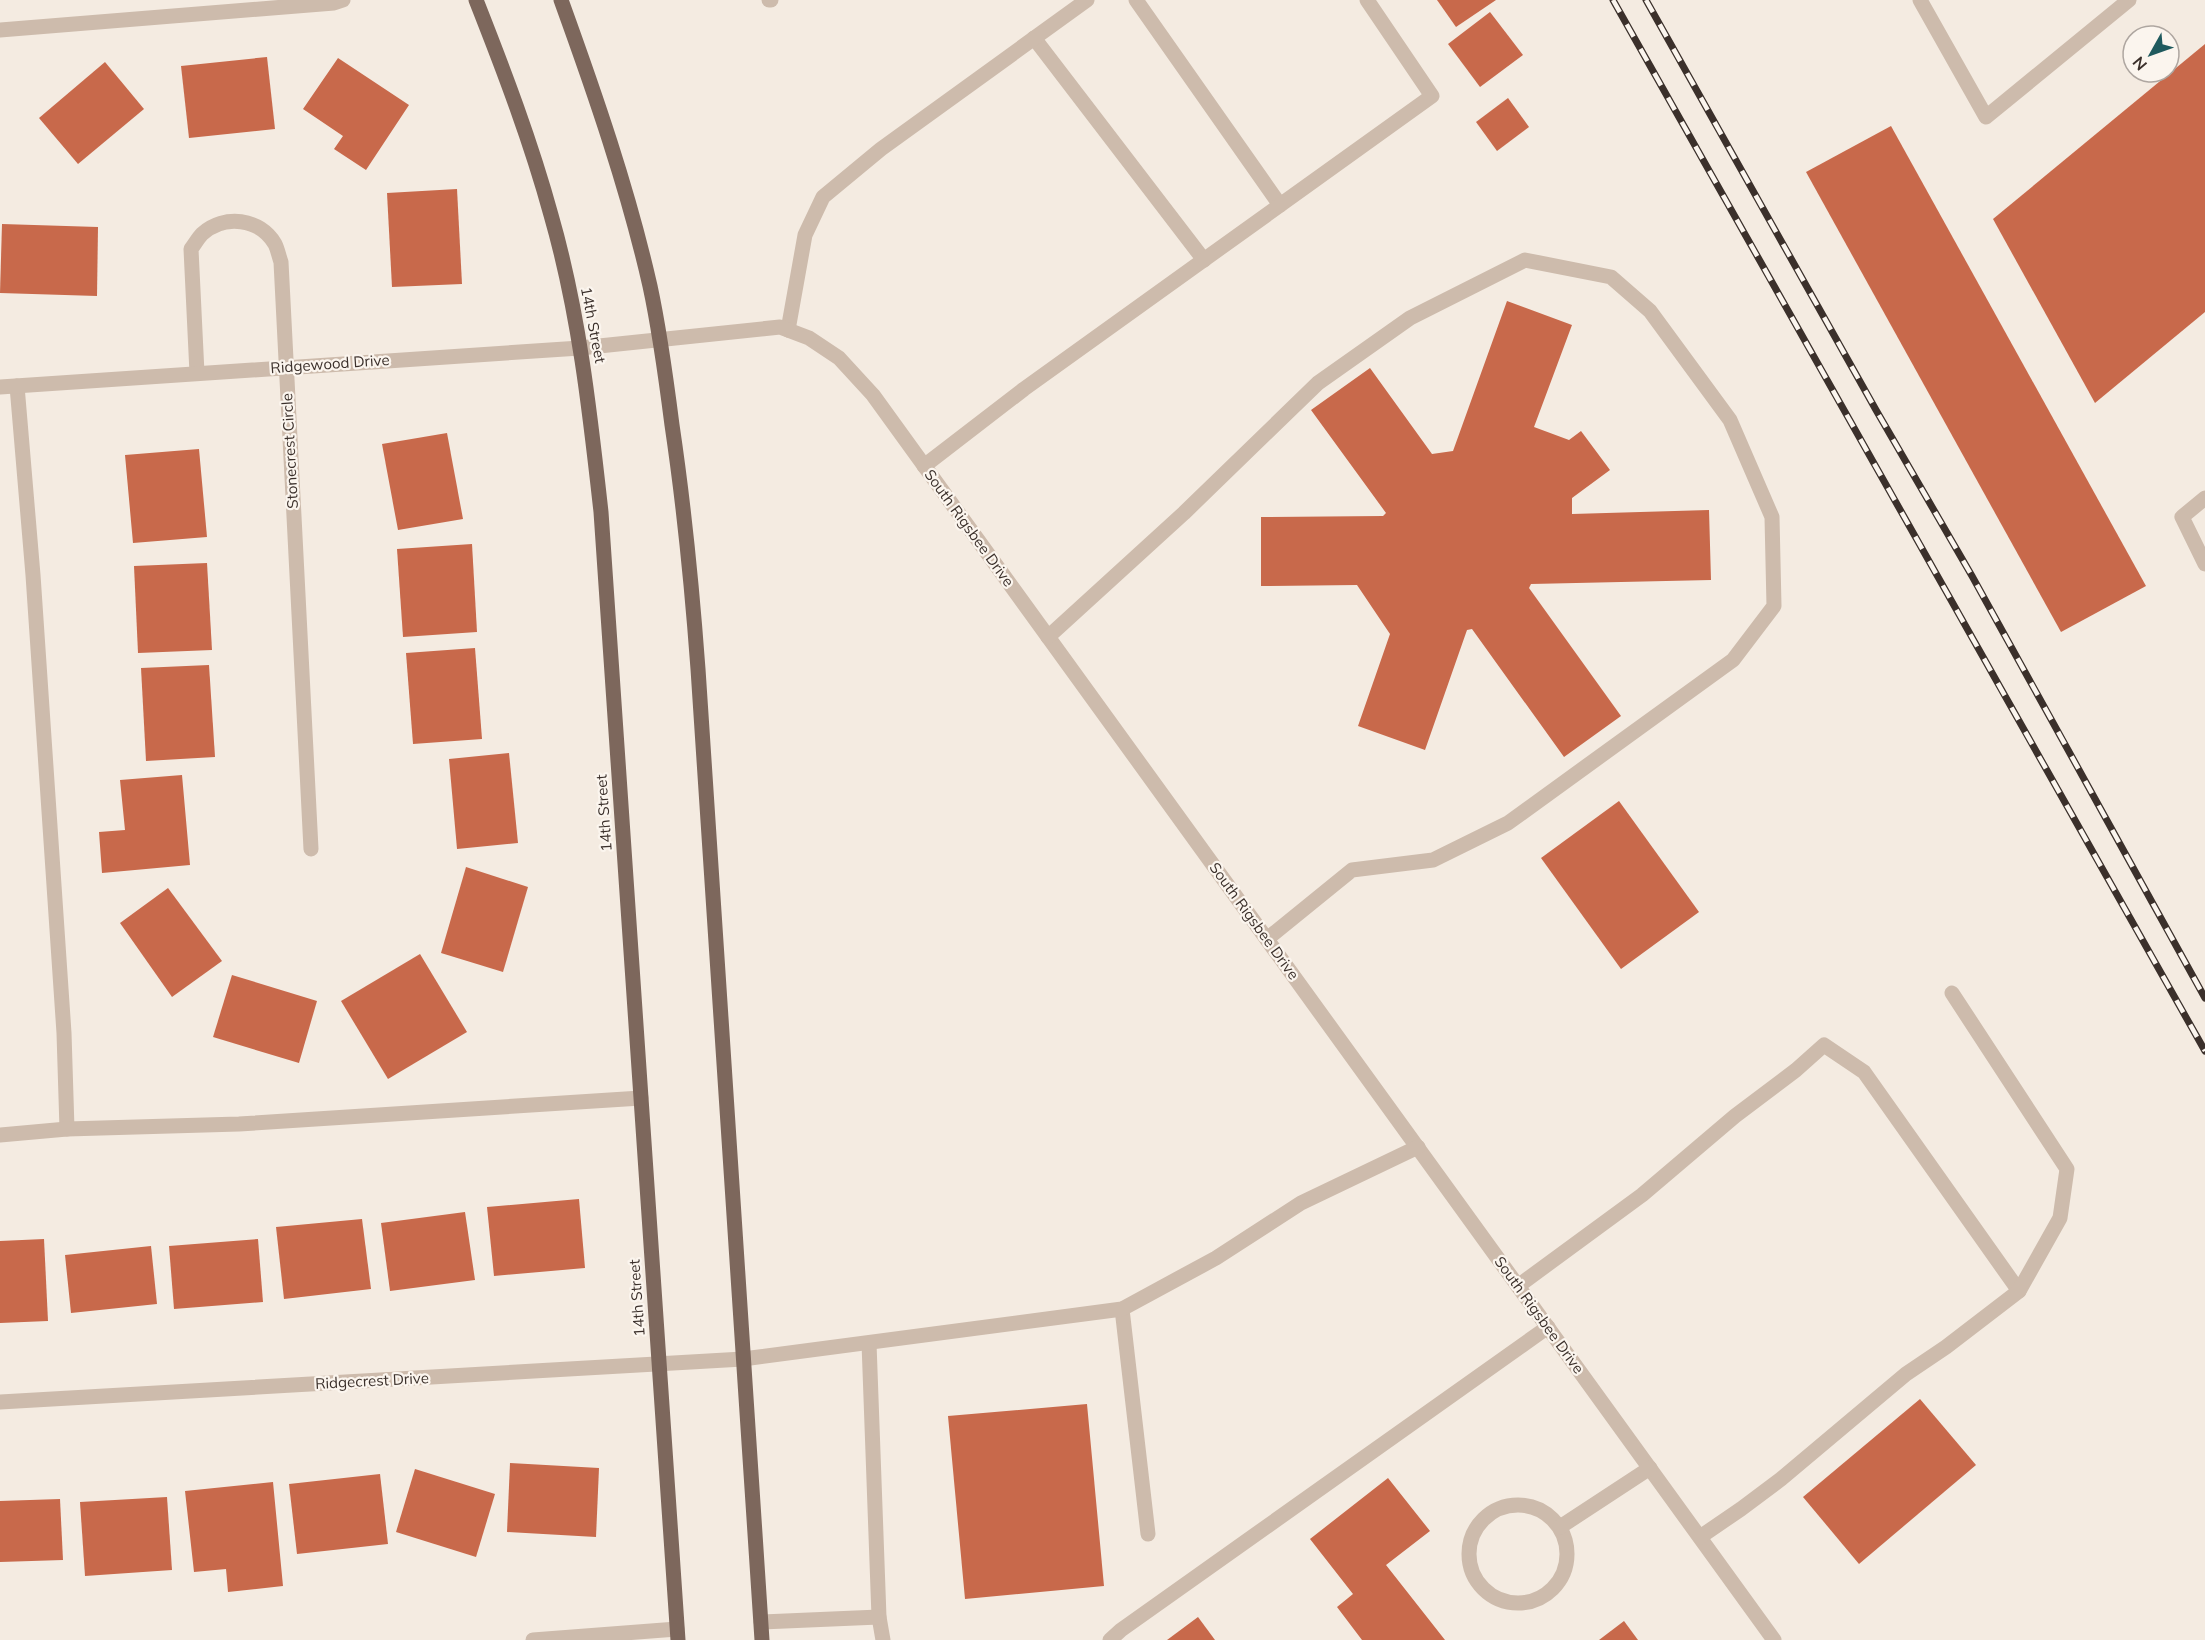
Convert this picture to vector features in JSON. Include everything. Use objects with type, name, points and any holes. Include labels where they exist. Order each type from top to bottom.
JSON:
[{"type":"main road","name":"14th Street","points":[[476,0],[513,98],[552,217],[580,348],[588,399],[601,512],[677,1634]]},
{"type":"main road","points":[[561,0],[585,65],[616,164],[649,284],[661,339],[683,502],[692,586],[762,1640]]},
{"type":"street","points":[[0,30],[234,12],[334,3],[343,0]]},
{"type":"street","points":[[788,330],[805,235],[823,197],[881,149],[1087,0]]},
{"type":"street","points":[[1136,0],[1280,205]]},
{"type":"street","points":[[924,466],[1024,389],[1432,96],[1367,0]]},
{"type":"street","points":[[1920,0],[1986,117],[2129,0]]},
{"type":"street","points":[[1034,38],[1203,260]]},
{"type":"street","name":"Stonecrest Circle","points":[[197,373],[191,249],[202,234],[217,225],[234,220],[248,222],[262,229],[275,244],[281,262],[311,849]]},
{"type":"street","points":[[1048,637],[1184,513],[1318,382],[1410,318],[1525,260],[1611,278],[1650,311],[1730,420],[1772,517],[1774,606],[1733,660],[1508,823],[1433,860],[1352,870],[1267,939]]},
{"type":"street","name":"South Rigsbee Drive","points":[[661,339],[780,327],[809,338],[839,358],[873,394],[1774,1640]]},
{"type":"street","name":"Ridgewood Drive","points":[[0,387],[580,348],[661,339]]},
{"type":"street","points":[[17,386],[34,586],[64,1033],[67,1129]]},
{"type":"street","points":[[2205,498],[2182,517],[2205,564]]},
{"type":"street","points":[[1700,1537],[1742,1509],[1906,1374],[1946,1347],[2019,1291],[2060,1218],[2067,1169],[1952,993]]},
{"type":"street","points":[[1518,1286],[1642,1195],[1735,1116],[1796,1070],[1824,1045],[1864,1072],[2019,1291]]},
{"type":"street","points":[[0,1135],[67,1129],[239,1124],[641,1098]]},
{"type":"street","points":[[1148,1534],[1122,1309],[1216,1258],[1301,1203],[1418,1147]]},
{"type":"street","name":"Ridgecrest Drive","points":[[0,1402],[743,1359],[1122,1309]]},
{"type":"street","points":[[1110,1640],[1548,1327]]},
{"type":"street","points":[[869,1343],[879,1617],[883,1640]]},
{"type":"street","points":[[1560,1527],[1650,1468]]},
{"type":"street","points":[[1519,1504],[1549,1514],[1560,1527],[1566,1542],[1567,1558],[1563,1574],[1554,1588],[1541,1597],[1525,1603],[1509,1602],[1494,1596],[1481,1586],[1473,1572],[1469,1556],[1471,1540],[1477,1526],[1489,1514],[1503,1507],[1519,1504]]},
{"type":"street","points":[[761,1622],[879,1617]]},
{"type":"street","points":[[533,1640],[677,1634]]},
{"type":"building","points":[[1437,0],[1496,0],[1456,27]]},
{"type":"building","points":[[1490,12],[1523,55],[1480,87],[1448,44]]},
{"type":"building","points":[[2205,44],[2205,312],[2095,403],[1993,219],[2157,84],[2181,84],[2181,64]]},
{"type":"building","points":[[267,57],[275,129],[189,138],[181,66]]},
{"type":"building","points":[[338,58],[409,105],[366,170],[334,149],[343,136],[303,109]]},
{"type":"building","points":[[105,62],[144,109],[78,164],[39,118]]},
{"type":"building","points":[[1508,98],[1529,127],[1497,151],[1476,122]]},
{"type":"building","points":[[1891,126],[2146,586],[2061,632],[1806,172]]},
{"type":"building","points":[[457,189],[462,284],[392,287],[387,193]]},
{"type":"building","points":[[2,224],[98,227],[97,296],[0,293]]},
{"type":"building","points":[[1507,301],[1572,325],[1534,427],[1569,440],[1581,431],[1610,470],[1572,498],[1572,514],[1709,510],[1711,580],[1531,584],[1529,588],[1621,716],[1564,757],[1472,629],[1467,630],[1425,750],[1358,726],[1390,634],[1357,585],[1261,586],[1261,517],[1383,516],[1386,513],[1311,410],[1370,368],[1432,454],[1453,451]]},
{"type":"building","points":[[447,433],[463,519],[398,530],[382,444]]},
{"type":"building","points":[[199,449],[207,537],[133,543],[125,455]]},
{"type":"building","points":[[472,544],[477,632],[403,637],[397,549]]},
{"type":"building","points":[[207,563],[212,650],[138,653],[134,566]]},
{"type":"building","points":[[475,648],[482,739],[413,744],[406,653]]},
{"type":"building","points":[[209,665],[215,757],[146,761],[141,668]]},
{"type":"building","points":[[509,753],[518,843],[457,849],[449,759]]},
{"type":"building","points":[[182,775],[190,865],[102,873],[99,832],[125,830],[120,780]]},
{"type":"building","points":[[1619,801],[1699,912],[1621,969],[1541,858]]},
{"type":"building","points":[[466,867],[528,887],[503,972],[441,953]]},
{"type":"building","points":[[168,888],[222,961],[172,997],[120,923]]},
{"type":"building","points":[[420,954],[467,1032],[388,1079],[341,1001]]},
{"type":"building","points":[[232,975],[317,1001],[299,1063],[213,1037]]},
{"type":"building","points":[[579,1199],[585,1268],[494,1276],[487,1207]]},
{"type":"building","points":[[465,1212],[475,1280],[390,1291],[381,1223]]},
{"type":"building","points":[[362,1219],[371,1289],[284,1299],[276,1227]]},
{"type":"building","points":[[44,1239],[48,1321],[0,1323],[0,1241]]},
{"type":"building","points":[[258,1239],[263,1302],[174,1309],[169,1246]]},
{"type":"building","points":[[151,1246],[157,1304],[71,1313],[65,1255]]},
{"type":"building","points":[[1920,1399],[1976,1465],[1859,1564],[1803,1497]]},
{"type":"building","points":[[1087,1404],[1104,1586],[965,1599],[948,1416]]},
{"type":"building","points":[[510,1463],[599,1468],[596,1537],[507,1532]]},
{"type":"building","points":[[415,1469],[495,1494],[476,1557],[396,1532]]},
{"type":"building","points":[[380,1474],[388,1544],[297,1554],[289,1484]]},
{"type":"building","points":[[1388,1478],[1430,1531],[1386,1565],[1445,1640],[1362,1640],[1337,1607],[1353,1594],[1310,1539]]},
{"type":"building","points":[[273,1482],[283,1586],[228,1592],[226,1569],[194,1572],[185,1491]]},
{"type":"building","points":[[167,1497],[172,1570],[85,1576],[80,1502]]},
{"type":"building","points":[[60,1499],[63,1560],[0,1562],[0,1501]]},
{"type":"building","points":[[1198,1617],[1215,1640],[1167,1640]]},
{"type":"building","points":[[1624,1621],[1638,1640],[1599,1640]]},
{"type":"railway","points":[[1613,0],[2205,1051]]},
{"type":"railway","points":[[1646,0],[1972,576],[2205,998]]}]
